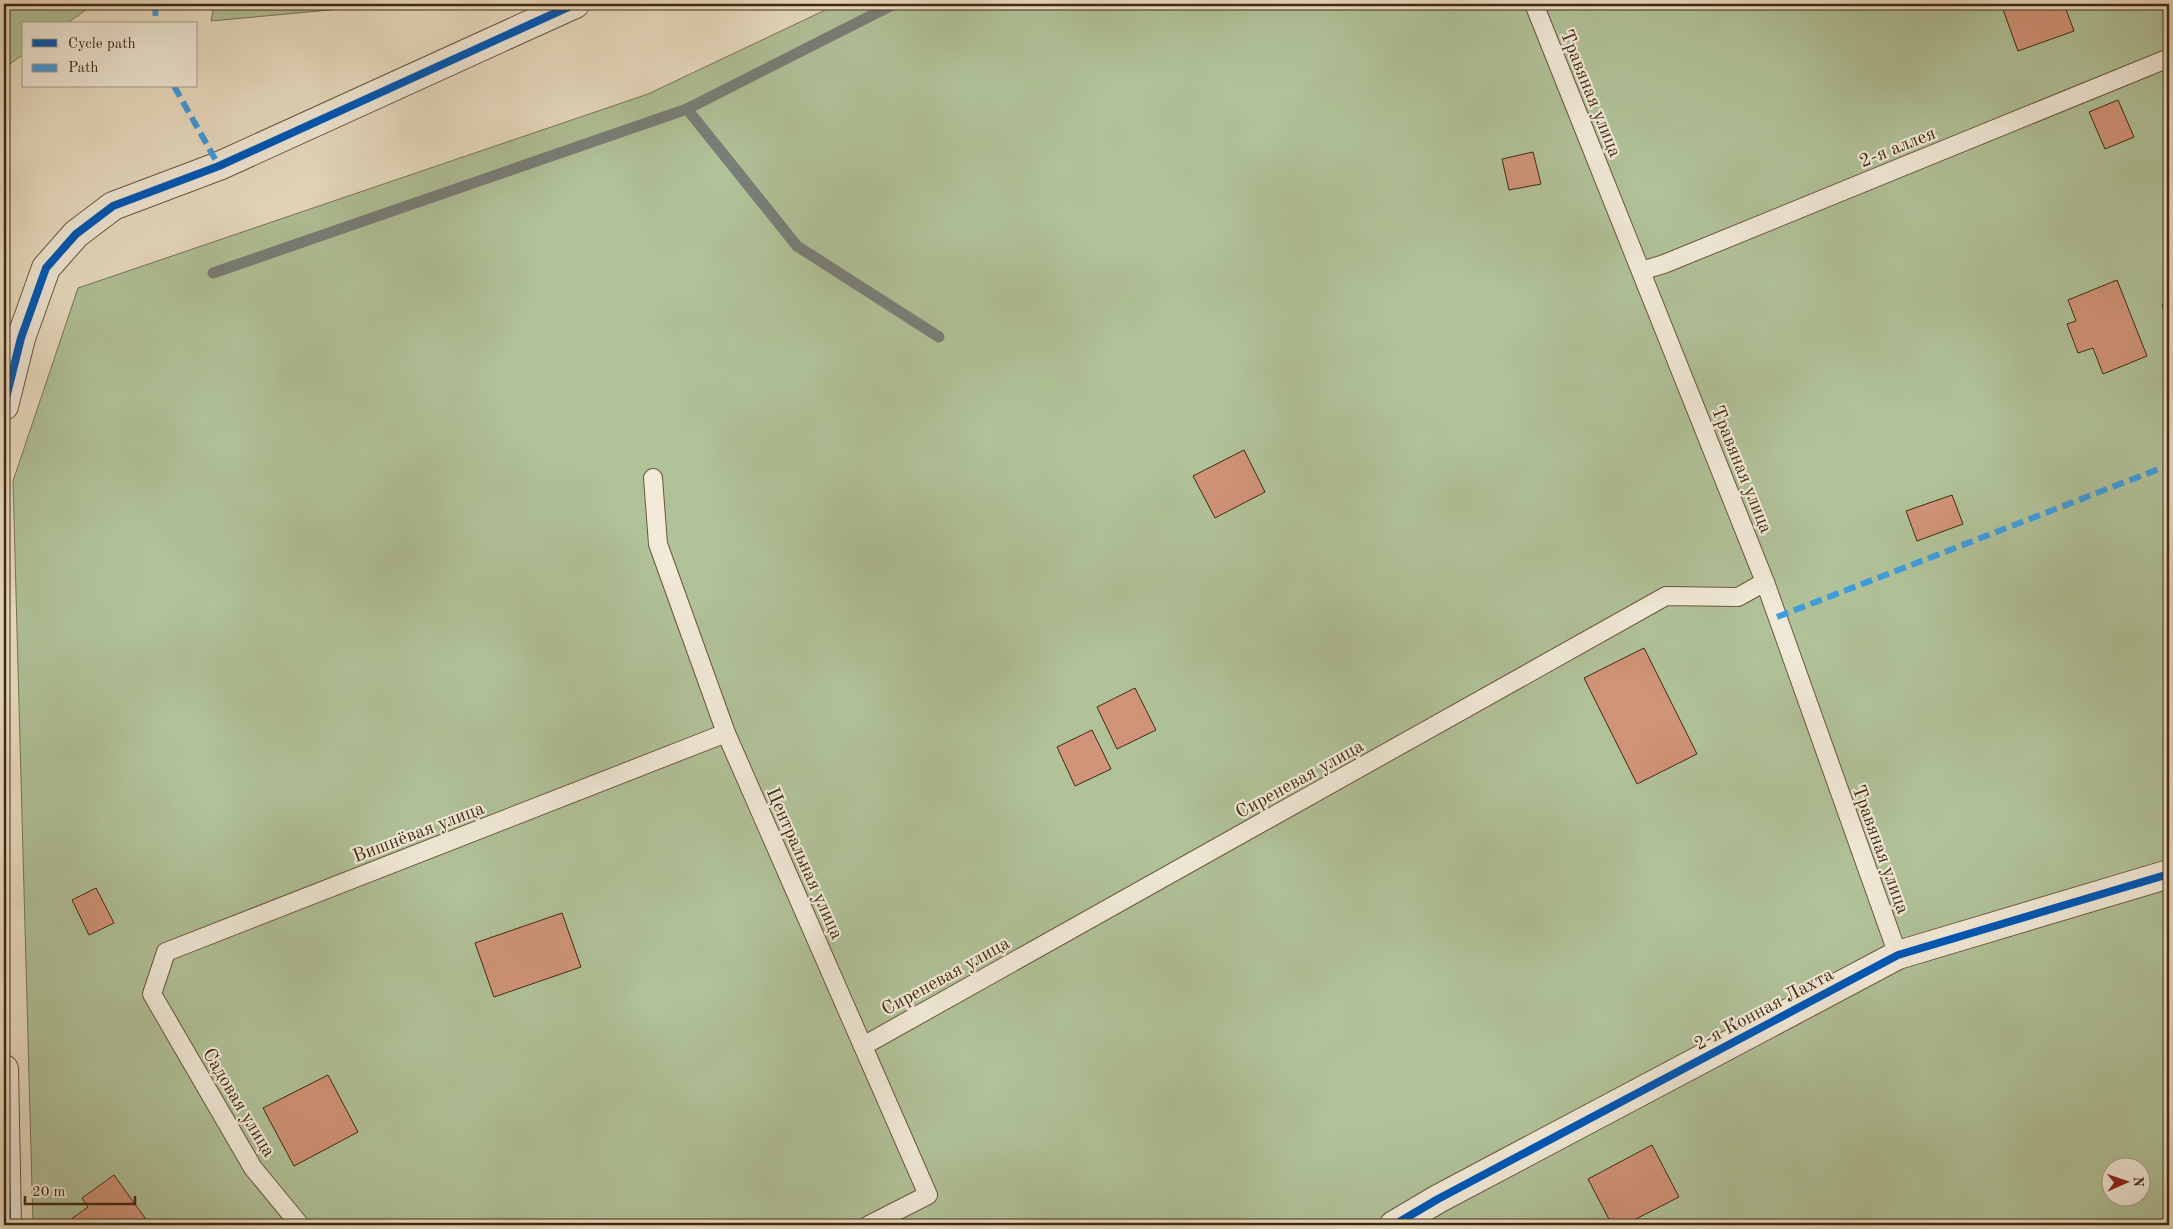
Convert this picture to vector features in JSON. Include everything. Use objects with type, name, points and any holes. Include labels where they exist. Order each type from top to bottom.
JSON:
[{"type":"street","points":[[4,406],[21,338],[46,268],[76,234],[112,206],[219,166],[575,4]]},
{"type":"street","name":"2-я Конная Лахта","points":[[1394,1225],[1438,1199],[1898,955],[2169,874]]},
{"type":"street","points":[[4,1069],[7,1225]]},
{"type":"lane","name":"Травяная улица","points":[[1534,4],[1765,582],[1898,955]]},
{"type":"lane","name":"2-я аллея","points":[[1641,271],[1664,264],[2169,58]]},
{"type":"lane","name":"Центральная улица","points":[[654,478],[658,544],[726,733],[928,1195],[869,1225]]},
{"type":"lane","name":"Сиреневая улица","points":[[863,1046],[1666,596],[1738,597],[1765,582]]},
{"type":"lane","name":"Вишнёвая улица","points":[[152,994],[166,952],[726,733]]},
{"type":"lane","name":"Садовая улица","points":[[152,994],[253,1168],[300,1225]]},
{"type":"green space","points":[[4,4],[94,4],[69,22],[22,22],[22,55],[4,68]]},
{"type":"green space","points":[[214,4],[394,4],[211,21]]},
{"type":"green space","points":[[838,4],[2169,4],[2169,1225],[33,1225],[13,481],[78,288],[648,94]]},
{"type":"building","points":[[2001,4],[2064,4],[2074,31],[2018,51]]},
{"type":"building","points":[[2118,100],[2134,137],[2105,149],[2089,112]]},
{"type":"building","points":[[1533,152],[1541,184],[1509,190],[1502,159]]},
{"type":"building","points":[[2117,280],[2147,356],[2103,374],[2093,348],[2078,353],[2067,324],[2076,321],[2068,300]]},
{"type":"building","points":[[2169,302],[2169,323],[2162,305]]},
{"type":"building","points":[[1244,450],[1265,492],[1215,518],[1193,476]]},
{"type":"building","points":[[1952,495],[1963,524],[1917,541],[1906,511]]},
{"type":"building","points":[[1644,648],[1697,754],[1637,784],[1584,678]]},
{"type":"building","points":[[1135,688],[1156,730],[1117,749],[1097,707]]},
{"type":"building","points":[[1092,730],[1111,769],[1075,786],[1057,747]]},
{"type":"building","points":[[96,888],[114,923],[89,935],[72,900]]},
{"type":"building","points":[[562,913],[581,967],[494,997],[475,943]]},
{"type":"building","points":[[328,1075],[358,1132],[294,1166],[263,1108]]},
{"type":"building","points":[[1652,1145],[1679,1197],[1624,1225],[1612,1225],[1588,1179]]},
{"type":"building","points":[[114,1175],[150,1225],[74,1225],[70,1220],[88,1207],[82,1198]]},
{"type":"waterway","points":[[213,273],[687,109],[894,4]]},
{"type":"waterway","points":[[687,109],[797,246],[939,337]]},
{"type":"marked path","points":[[155,4],[156,22]]},
{"type":"marked path","points":[[175,88],[219,166]]},
{"type":"marked path","points":[[1777,617],[2169,465]]},
{"type":"cycle path","points":[[4,406],[21,338],[46,268],[76,234],[113,206],[219,166],[575,4]]},
{"type":"cycle path","points":[[1394,1225],[1438,1199],[1898,955],[2169,874]]},
{"type":"cycle path","points":[[4,1069],[7,1225]]}]
